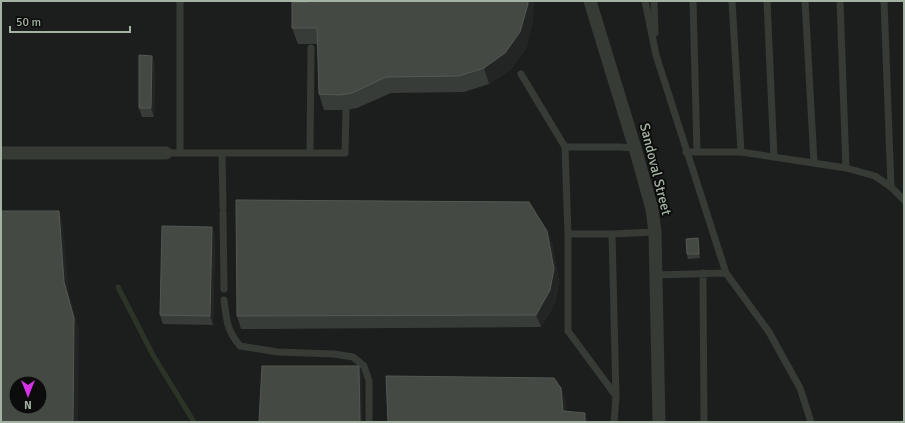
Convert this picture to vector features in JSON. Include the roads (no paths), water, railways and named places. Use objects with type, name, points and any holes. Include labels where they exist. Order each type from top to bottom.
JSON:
[{"type":"street","name":"Sandoval Street","points":[[590,1],[636,148],[652,209],[655,232],[659,422]]},
{"type":"street","points":[[1,153],[166,153]]},
{"type":"lane","points":[[180,1],[180,153]]},
{"type":"lane","points":[[645,1],[656,55],[686,152],[726,272],[769,332],[800,388],[811,422]]},
{"type":"lane","points":[[654,1],[656,55]]},
{"type":"lane","points":[[693,1],[697,152]]},
{"type":"lane","points":[[732,1],[741,152]]},
{"type":"lane","points":[[767,1],[774,157]]},
{"type":"lane","points":[[805,1],[814,162]]},
{"type":"lane","points":[[840,1],[846,168]]},
{"type":"lane","points":[[884,1],[891,187]]},
{"type":"lane","points":[[310,153],[311,48]]},
{"type":"lane","points":[[521,74],[565,146],[568,234],[568,331],[616,396]]},
{"type":"lane","points":[[166,153],[345,153],[346,110]]},
{"type":"lane","points":[[565,146],[619,146],[636,148]]},
{"type":"lane","points":[[686,152],[741,152],[846,168],[875,176],[891,187],[904,200]]},
{"type":"lane","points":[[222,153],[224,289]]},
{"type":"lane","points":[[568,234],[655,232]]},
{"type":"lane","points":[[612,234],[616,396],[614,422]]},
{"type":"lane","points":[[656,275],[726,272]]},
{"type":"lane","points":[[703,273],[704,422]]},
{"type":"lane","points":[[224,300],[228,327],[232,337],[240,346],[278,352],[334,354],[353,357],[364,366],[369,381],[369,422]]},
{"type":"waterway","points":[[118,287],[153,355],[194,422]]}]
